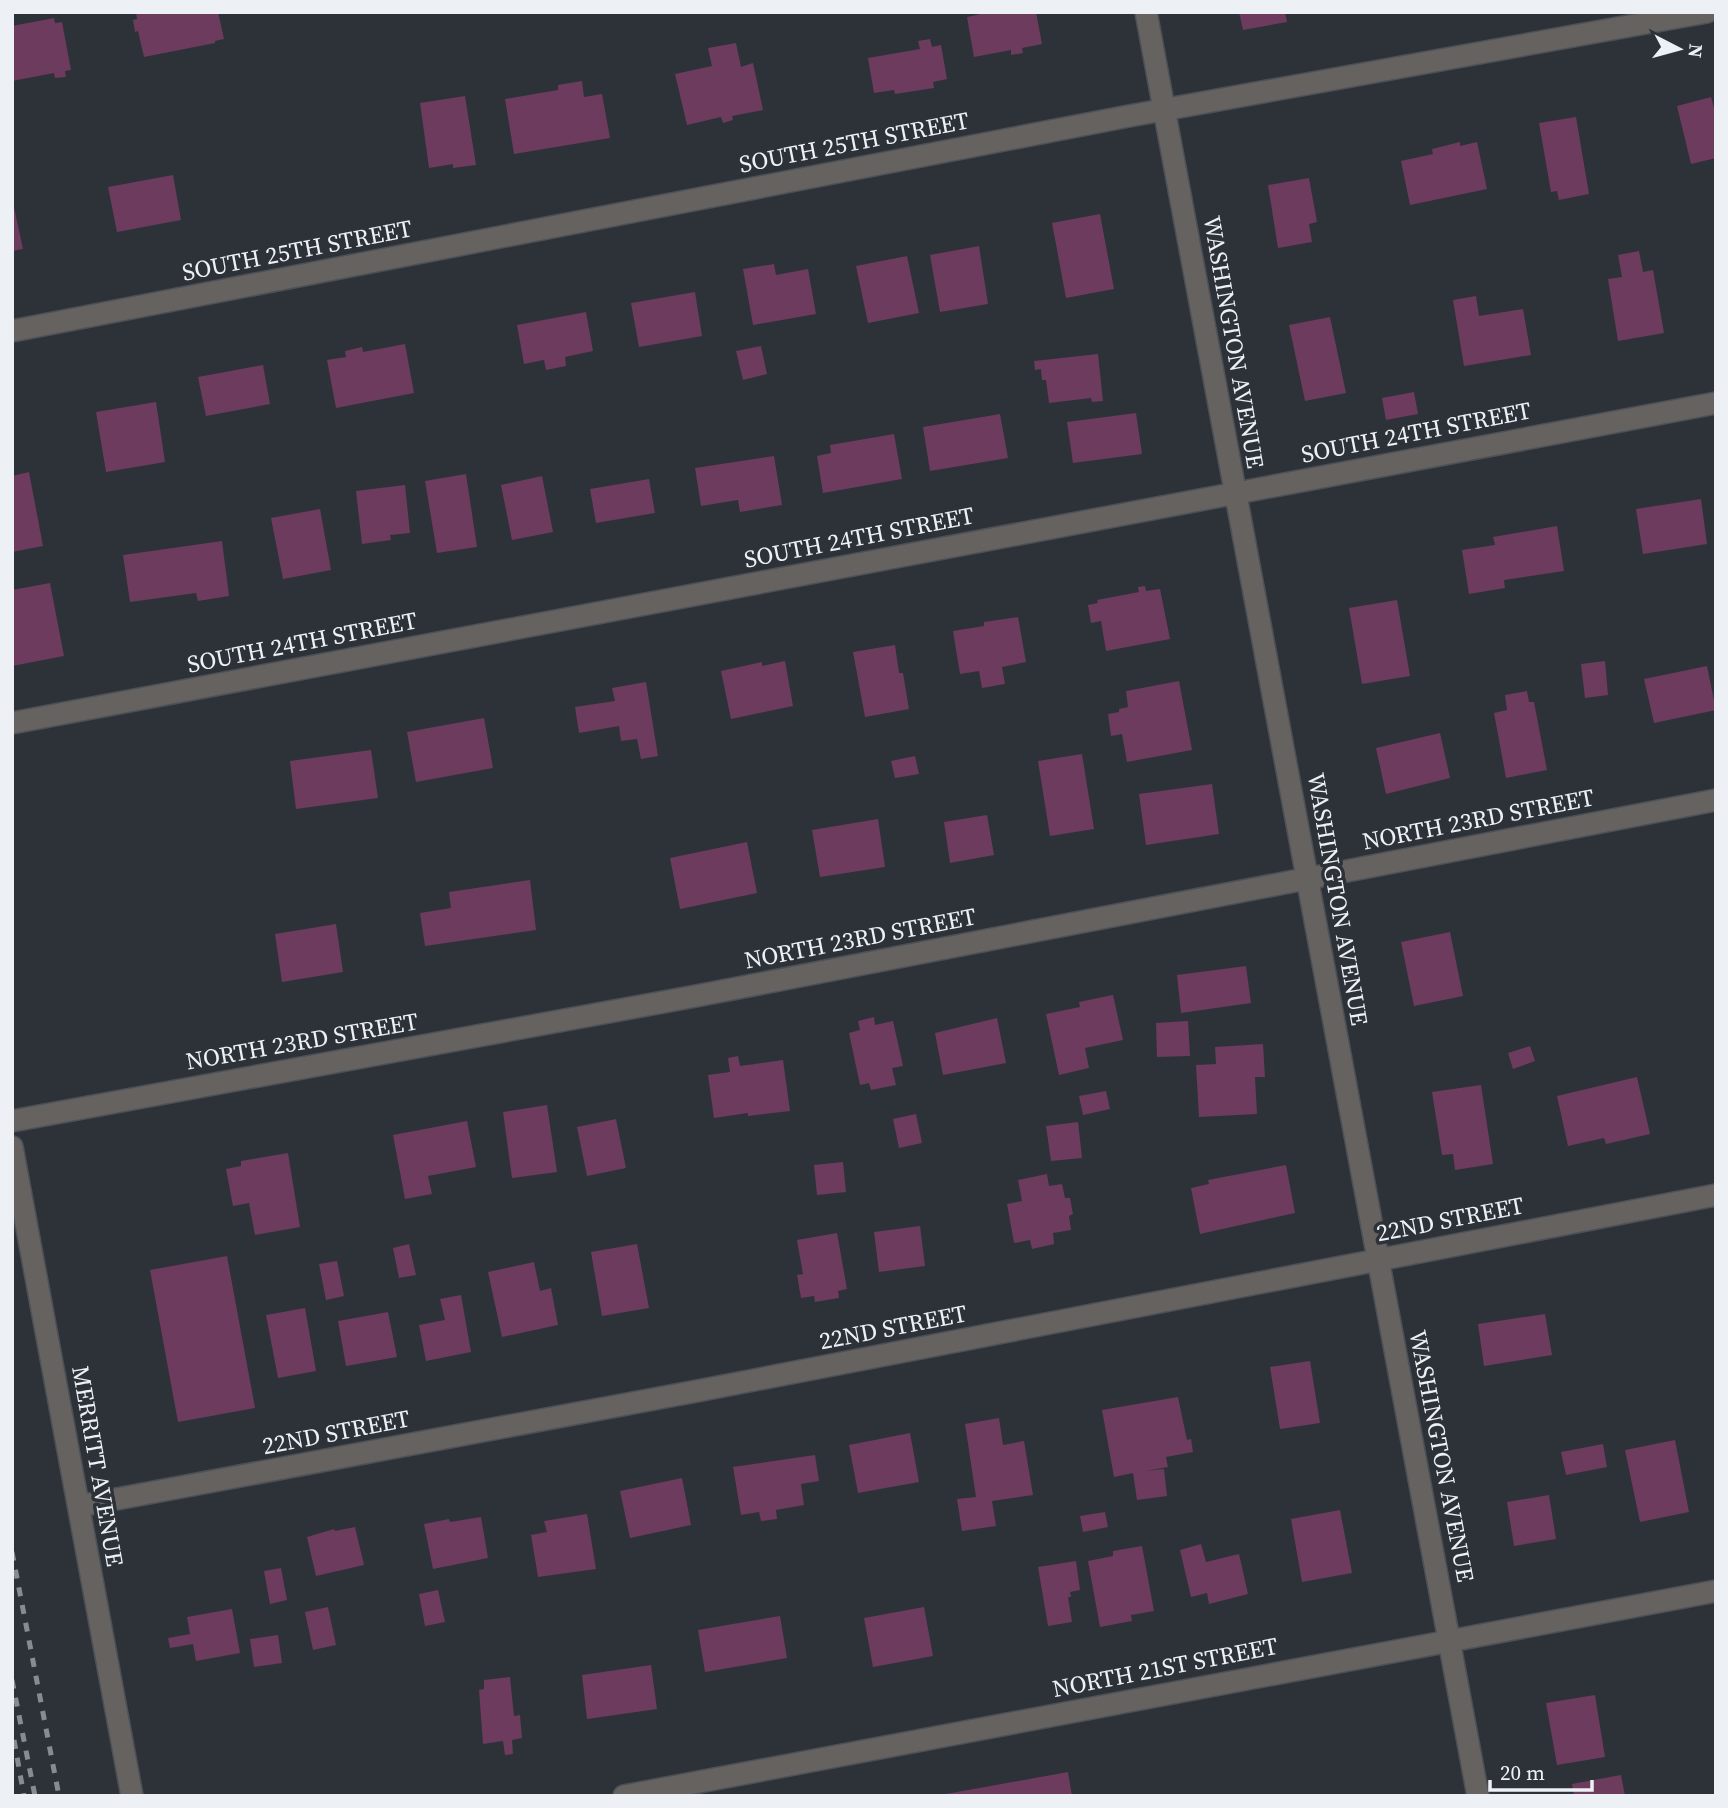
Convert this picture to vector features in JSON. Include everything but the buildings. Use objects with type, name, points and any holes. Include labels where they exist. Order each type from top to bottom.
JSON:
[{"type":"street","name":"WASHINGTON AVENUE","points":[[1146,12],[1478,1796]]},
{"type":"street","name":"SOUTH 25TH STREET","points":[[12,331],[1165,109],[1707,12]]},
{"type":"street","name":"SOUTH 24TH STREET","points":[[12,723],[1716,402]]},
{"type":"street","name":"NORTH 23RD STREET","points":[[12,1121],[696,996],[1716,800]]},
{"type":"street","name":"MERRITT AVENUE","points":[[12,1147],[132,1796]]},
{"type":"street","name":"22ND STREET","points":[[79,1506],[683,1394],[1716,1195]]},
{"type":"street","name":"NORTH 21ST STREET","points":[[624,1796],[1716,1591]]},
{"type":"railway","points":[[12,1552],[59,1796]]},
{"type":"railway","points":[[12,1680],[35,1796]]},
{"type":"railway","points":[[14,1740],[24,1796]]}]
